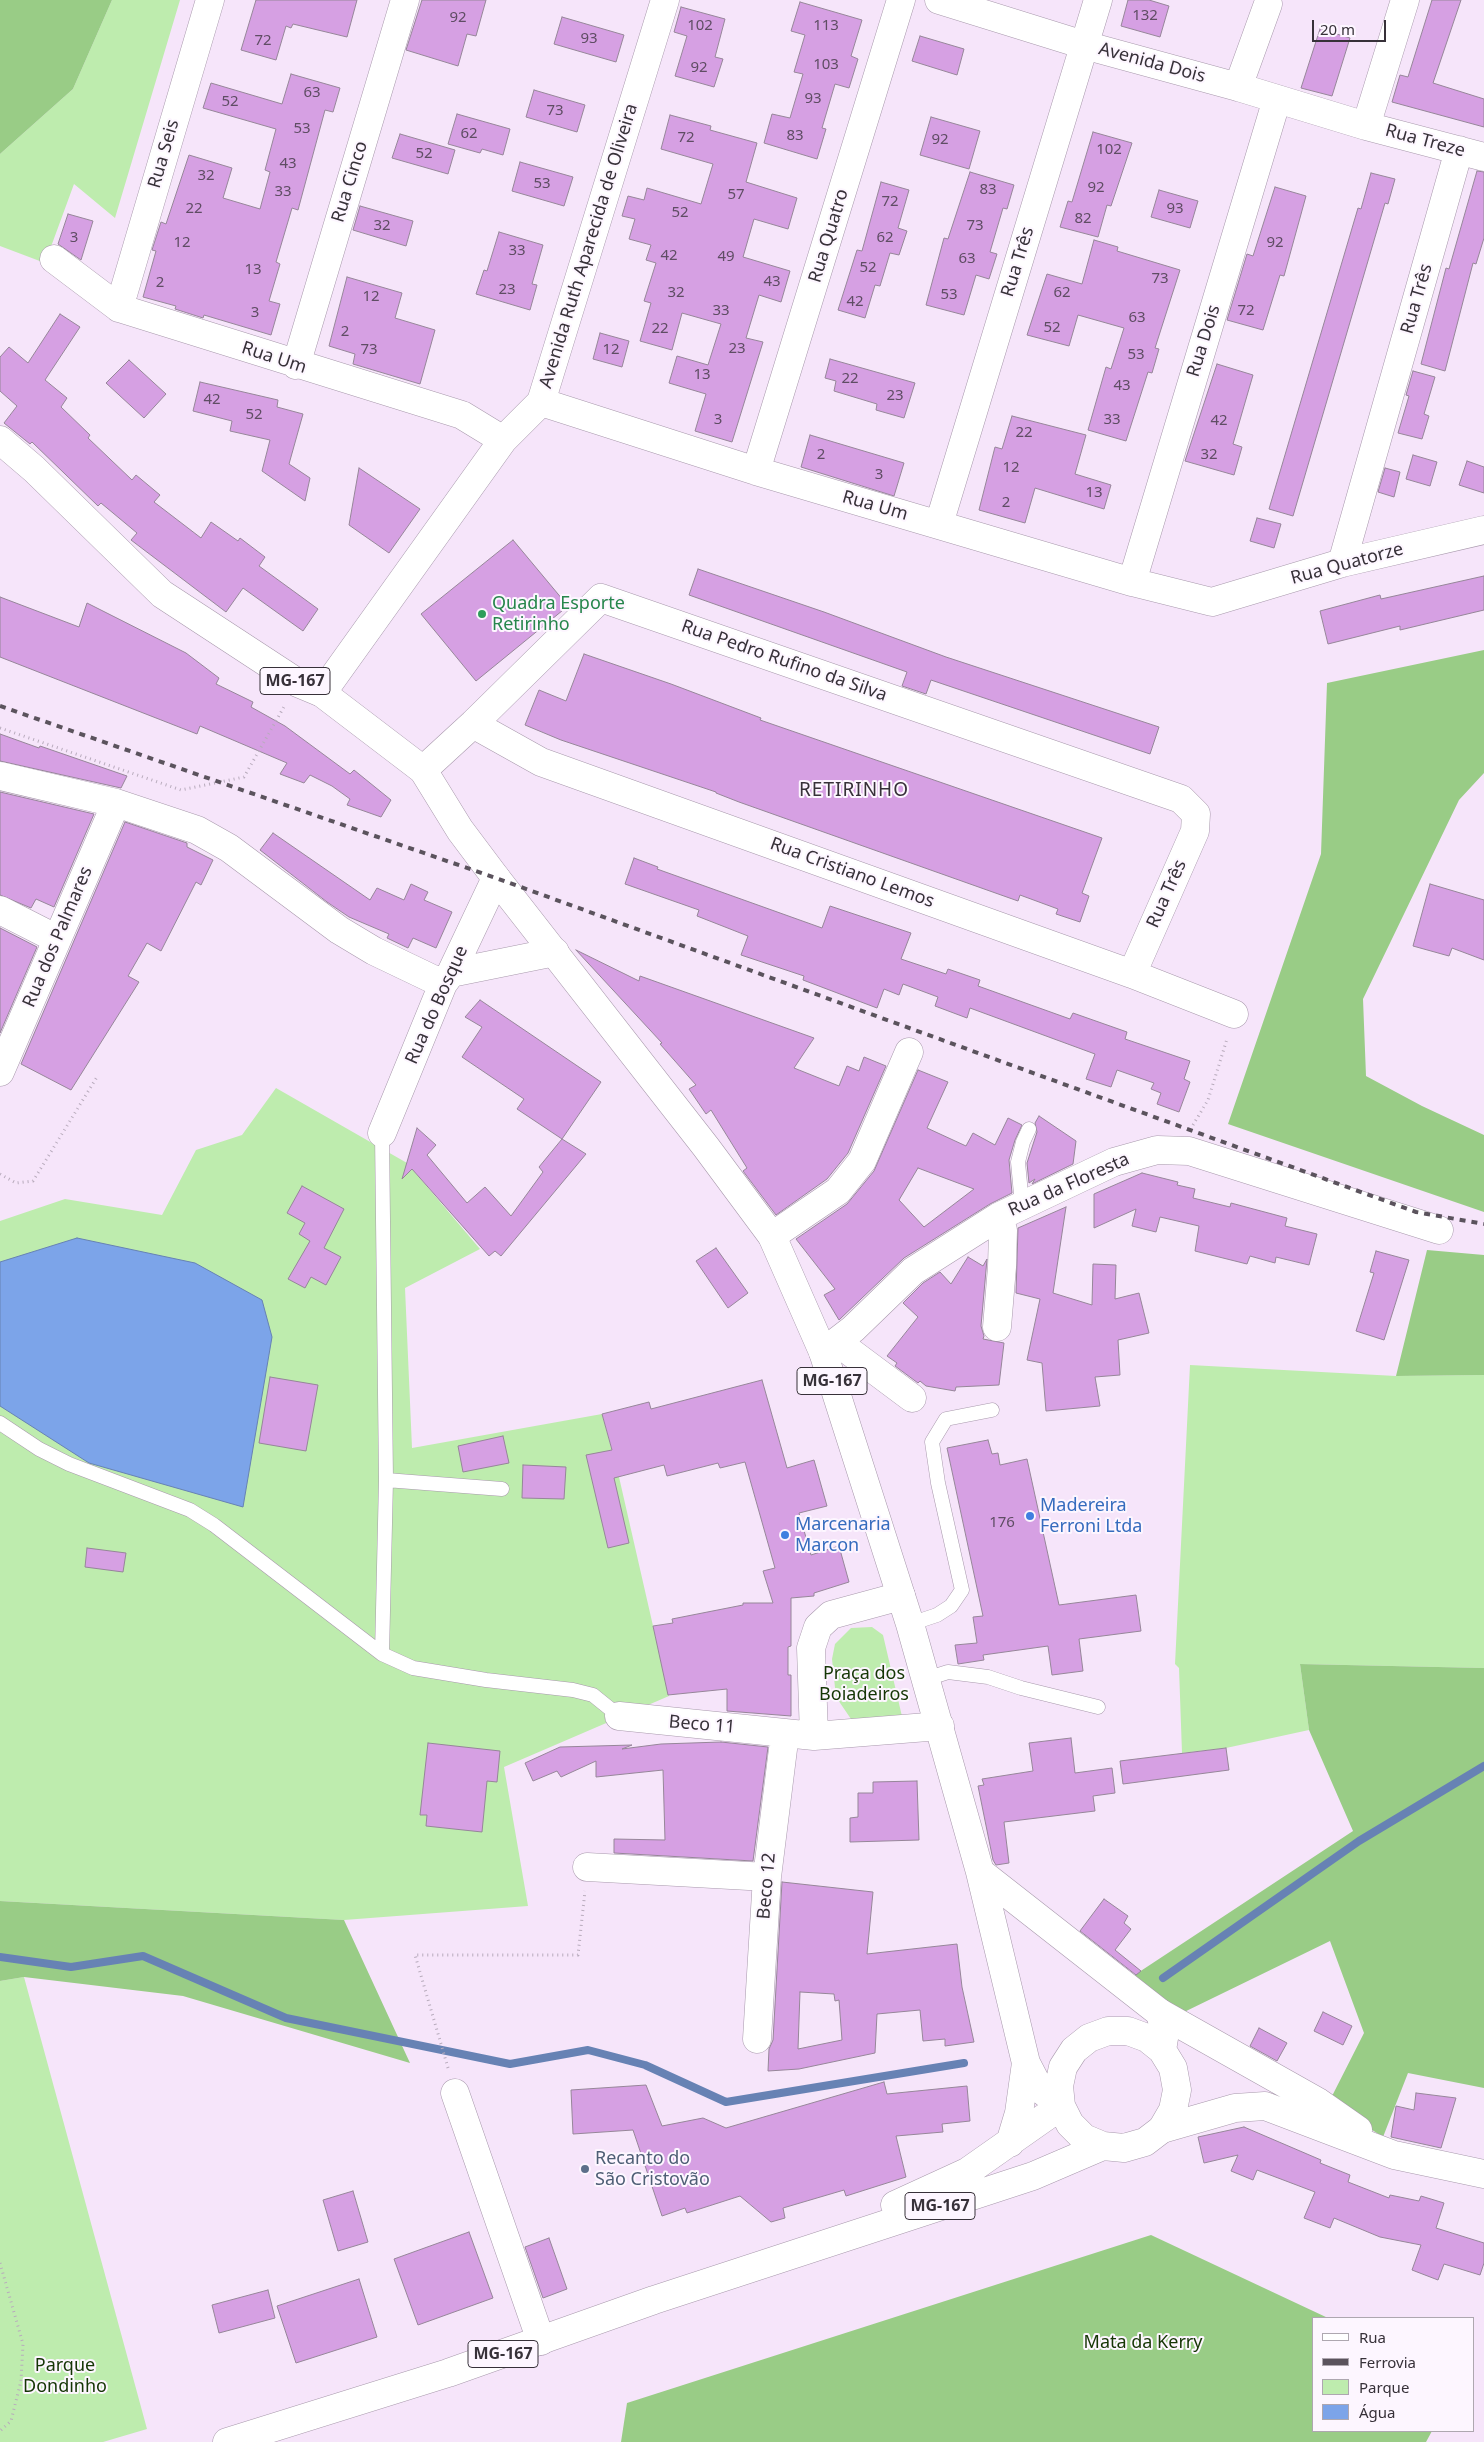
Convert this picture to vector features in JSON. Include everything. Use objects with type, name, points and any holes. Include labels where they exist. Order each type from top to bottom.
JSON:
[{"type":"street","name":"Rua Seis","points":[[119,308],[210,0]]},
{"type":"street","name":"Rua Cinco","points":[[296,365],[404,0]]},
{"type":"street","name":"Avenida Ruth Aparecida de Oliveira","points":[[310,688],[503,440],[541,402],[665,0]]},
{"type":"street","name":"Rua Quatro","points":[[756,471],[901,0]]},
{"type":"street","name":"Avenida Dois","points":[[939,0],[1366,126]]},
{"type":"street","name":"Rua Três","points":[[939,524],[1098,0]]},
{"type":"street","points":[[1366,126],[1405,0]]},
{"type":"street","points":[[1238,87],[1268,4]]},
{"type":"street","name":"Rua Dois","points":[[1132,582],[1276,100]]},
{"type":"street","name":"Rua Treze","points":[[1366,126],[1471,153]]},
{"type":"street","name":"Rua Três","points":[[1342,563],[1471,153]]},
{"type":"street","name":"Rua Um","points":[[54,259],[119,308],[296,365],[462,415],[503,440]]},
{"type":"street","name":"Rua Um","points":[[541,402],[756,471],[1132,582],[1212,602]]},
{"type":"street","name":"MG-167","points":[[0,440],[34,469],[162,594],[310,688],[423,770],[460,830],[772,1236],[830,1347],[940,1726],[980,1872],[1026,2063],[1019,2113],[1010,2143]]},
{"type":"street","name":"Rua Quatorze","points":[[1212,602],[1342,563],[1484,530]]},
{"type":"street","name":"Rua Pedro Rufino da Silva","points":[[423,770],[473,724],[601,598],[1181,799],[1196,814]]},
{"type":"street","name":"Rua Cristiano Lemos","points":[[473,724],[541,762],[1132,974],[1234,1014]]},
{"type":"street","points":[[0,776],[116,804],[197,830],[229,848],[360,943],[447,978],[555,952]]},
{"type":"street","name":"Rua dos Palmares","points":[[0,1072],[116,804]]},
{"type":"street","name":"Rua Três","points":[[1132,974],[1195,831],[1196,814]]},
{"type":"street","name":"Rua do Bosque","points":[[382,1133],[447,978],[496,878]]},
{"type":"street","points":[[0,910],[57,939]]},
{"type":"street","points":[[772,1236],[838,1191],[862,1162],[909,1052]]},
{"type":"street","name":"Rua da Floresta","points":[[830,1347],[913,1271],[998,1217],[1114,1162],[1157,1150],[1189,1151],[1439,1230]]},
{"type":"street","points":[[997,1328],[1003,1230],[998,1217]]},
{"type":"street","points":[[830,1347],[912,1398]]},
{"type":"street","points":[[814,1736],[811,1648],[818,1627],[831,1614],[901,1596]]},
{"type":"street","name":"Beco 11","points":[[619,1716],[814,1736],[940,1726]]},
{"type":"street","name":"Beco 12","points":[[757,2039],[767,1877],[785,1733]]},
{"type":"street","points":[[587,1867],[767,1877]]},
{"type":"street","points":[[980,1872],[1160,2013],[1318,2102],[1394,2155],[1484,2174]]},
{"type":"street","points":[[1160,2013],[1165,2032],[1162,2050],[1179,2046],[1216,2045]]},
{"type":"street","name":"MG-167","points":[[776,2259],[967,2172],[1010,2143],[1061,2106],[1059,2086],[1063,2067],[1074,2050],[1089,2038],[1108,2031],[1128,2031],[1146,2038],[1162,2050],[1173,2068],[1177,2090],[1173,2110],[1162,2129]]},
{"type":"street","points":[[1026,2063],[1039,2088],[1061,2106],[1070,2124],[1084,2138],[1103,2146]]},
{"type":"street","points":[[455,2093],[541,2341]]},
{"type":"street","name":"MG-167","points":[[227,2442],[448,2374],[776,2259],[1033,2176],[1103,2146],[1124,2148],[1145,2142],[1162,2129],[1235,2108],[1266,2106],[1394,2155]]},
{"type":"lane","points":[[1022,1205],[1018,1162],[1023,1142],[1029,1129]]},
{"type":"lane","points":[[382,1133],[386,1480],[382,1654]]},
{"type":"lane","points":[[910,1624],[937,1615],[951,1606],[962,1590],[938,1483],[932,1442],[946,1419],[992,1410]]},
{"type":"lane","points":[[0,1423],[38,1449],[69,1464],[190,1510],[214,1525],[382,1654],[414,1668],[486,1680],[573,1690],[593,1695],[619,1716]]},
{"type":"lane","points":[[386,1480],[502,1489]]},
{"type":"lane","points":[[926,1679],[948,1672],[988,1677],[1021,1688],[1098,1706]]},
{"type":"path","points":[[0,728],[181,790],[244,777],[310,688]]},
{"type":"path","points":[[1177,1151],[1208,1100],[1234,1014]]},
{"type":"path","points":[[0,1174],[16,1183],[34,1181],[97,1077]]},
{"type":"path","points":[[455,2093],[415,1954],[578,1955],[587,1867]]},
{"type":"path","points":[[0,2263],[23,2344],[21,2381],[11,2422],[0,2431]]},
{"type":"green space","points":[[0,0],[112,0],[73,89],[0,154]]},
{"type":"green space","points":[[112,0],[180,0],[115,218],[74,184],[45,263],[0,246],[0,154],[73,89]]},
{"type":"green space","points":[[1484,650],[1484,773],[1459,800],[1363,999],[1366,1076],[1422,1106],[1484,1135],[1484,1212],[1228,1124],[1321,854],[1327,683]]},
{"type":"green space","points":[[276,1088],[407,1163],[480,1249],[405,1288],[412,1448],[602,1414],[619,1477],[669,1696],[504,1767],[528,1906],[344,1920],[0,1901],[0,1221],[65,1199],[162,1215],[196,1150],[242,1135]]},
{"type":"green space","points":[[1427,1250],[1484,1255],[1484,1375],[1396,1376]]},
{"type":"green space","points":[[1190,1365],[1396,1376],[1484,1375],[1484,1668],[1300,1664],[1309,1730],[1226,1748],[1182,1753],[1179,1668],[1175,1664]]},
{"type":"green space","name":"Praça dos Boiadeiros","points":[[872,1627],[883,1635],[904,1725],[864,1725],[851,1719],[836,1697],[832,1659],[835,1644],[851,1628]]},
{"type":"green space","points":[[1300,1664],[1484,1668],[1484,2088],[1408,2073],[1383,2137],[1329,2102],[1364,2033],[1330,1941],[1178,2015],[1124,1982],[1353,1831],[1309,1730]]},
{"type":"green space","points":[[0,1901],[344,1920],[410,2063],[183,1996],[24,1977],[0,1981]]},
{"type":"green space","name":"Parque Dondinho","points":[[24,1977],[147,2429],[103,2442],[0,2442],[0,1981]]},
{"type":"green space","name":"Mata da Kerry","points":[[1151,2235],[1326,2317],[1312,2317],[1312,2432],[1431,2432],[1426,2442],[621,2442],[627,2403]]},
{"type":"water","points":[[77,1238],[195,1263],[262,1300],[272,1337],[243,1507],[89,1463],[0,1406],[0,1262]]},
{"type":"building","points":[[256,0],[357,0],[347,37],[293,24],[291,28],[286,26],[276,60],[241,50]]},
{"type":"building","points":[[422,0],[486,0],[476,36],[467,34],[458,66],[406,50]]},
{"type":"building","points":[[1128,0],[1149,0],[1169,6],[1160,37],[1121,26]]},
{"type":"building","points":[[1432,0],[1461,0],[1433,83],[1484,99],[1484,127],[1392,102],[1400,75],[1408,77]]},
{"type":"building","points":[[800,2],[862,20],[851,56],[858,59],[849,88],[835,84],[822,128],[826,129],[817,159],[764,143],[772,114],[790,118],[803,74],[794,72],[805,35],[791,31]]},
{"type":"building","points":[[681,7],[725,19],[715,57],[723,59],[714,87],[675,76],[687,36],[674,32]]},
{"type":"building","points":[[562,17],[624,35],[616,62],[554,44]]},
{"type":"building","points":[[1320,29],[1350,38],[1332,96],[1301,88]]},
{"type":"building","points":[[920,36],[964,49],[957,75],[912,61]]},
{"type":"building","points":[[291,74],[340,88],[333,112],[325,110],[298,210],[292,208],[276,262],[280,264],[269,301],[280,304],[271,335],[204,315],[203,318],[175,309],[176,306],[143,297],[156,251],[152,250],[161,222],[166,224],[189,155],[232,168],[223,198],[260,209],[270,172],[265,170],[276,129],[203,108],[211,83],[282,104]]},
{"type":"building","points":[[534,90],[585,105],[577,132],[526,117]]},
{"type":"building","points":[[457,114],[510,129],[503,155],[482,149],[480,153],[448,144]]},
{"type":"building","points":[[670,115],[711,126],[710,130],[757,143],[746,182],[797,198],[788,229],[754,219],[743,257],[790,271],[781,302],[759,295],[746,338],[763,342],[732,442],[695,431],[706,394],[669,383],[677,356],[708,365],[721,324],[682,313],[672,350],[640,341],[651,303],[644,301],[656,263],[646,260],[651,245],[629,239],[635,219],[622,216],[628,196],[644,200],[647,188],[701,204],[713,164],[661,149]]},
{"type":"building","points":[[931,117],[980,131],[969,169],[920,155]]},
{"type":"building","points":[[1093,132],[1132,143],[1111,206],[1107,205],[1098,237],[1060,227],[1068,201],[1072,202]]},
{"type":"building","points":[[400,134],[455,150],[448,174],[392,158]]},
{"type":"building","points":[[520,162],[573,177],[564,206],[512,191]]},
{"type":"building","points":[[1477,171],[1484,172],[1484,238],[1476,264],[1473,263],[1445,371],[1421,364],[1446,268],[1449,269]]},
{"type":"building","points":[[970,172],[1014,185],[1007,209],[1003,208],[990,252],[997,254],[989,279],[976,275],[964,315],[926,305],[944,238],[948,239]]},
{"type":"building","points":[[1371,173],[1395,179],[1388,204],[1385,203],[1293,516],[1269,509],[1358,208],[1361,209]]},
{"type":"building","points":[[881,182],[909,190],[898,228],[907,231],[899,255],[890,253],[880,286],[875,285],[865,318],[838,310],[857,250],[862,251]]},
{"type":"building","points":[[1275,187],[1306,196],[1284,276],[1280,275],[1263,330],[1227,320],[1247,254],[1253,256]]},
{"type":"building","points":[[1159,190],[1198,201],[1190,228],[1151,217]]},
{"type":"building","points":[[360,206],[413,221],[406,246],[353,230]]},
{"type":"building","points":[[68,214],[93,221],[81,260],[58,244]]},
{"type":"building","points":[[499,232],[543,245],[532,284],[537,285],[530,310],[476,294],[484,270],[487,271]]},
{"type":"building","points":[[1094,240],[1118,247],[1117,251],[1180,270],[1155,348],[1159,349],[1152,373],[1148,372],[1126,441],[1088,430],[1106,367],[1111,369],[1124,328],[1078,315],[1069,346],[1027,335],[1047,274],[1082,284]]},
{"type":"building","points":[[347,277],[402,293],[395,318],[435,330],[420,384],[353,364],[355,354],[329,346]]},
{"type":"building","points":[[60,314],[80,327],[45,380],[67,398],[61,407],[90,435],[88,438],[132,480],[136,475],[160,495],[154,502],[201,538],[211,522],[238,541],[240,538],[265,557],[259,566],[318,609],[303,631],[243,588],[226,612],[131,540],[137,533],[101,503],[98,506],[32,442],[30,444],[4,423],[17,406],[0,391],[0,357],[9,347],[28,363]]},
{"type":"building","points":[[600,333],[629,341],[622,367],[593,359]]},
{"type":"building","points":[[830,359],[915,383],[904,418],[876,410],[877,404],[834,391],[836,381],[825,378]]},
{"type":"building","points":[[129,360],[166,394],[144,418],[106,383]]},
{"type":"building","points":[[1217,364],[1253,375],[1233,444],[1242,447],[1234,475],[1185,461]]},
{"type":"building","points":[[1413,371],[1435,377],[1424,414],[1429,416],[1422,439],[1398,433],[1409,396],[1406,395]]},
{"type":"building","points":[[200,382],[278,400],[277,407],[303,414],[289,464],[310,478],[305,501],[262,471],[270,440],[230,431],[232,421],[193,411]]},
{"type":"building","points":[[1012,416],[1086,435],[1075,474],[1111,485],[1104,509],[1035,488],[1025,523],[979,510],[995,447],[1002,449]]},
{"type":"building","points":[[810,435],[904,463],[894,496],[801,467]]},
{"type":"building","points":[[1413,455],[1437,462],[1430,486],[1406,479]]},
{"type":"building","points":[[1467,461],[1484,467],[1484,493],[1459,485]]},
{"type":"building","points":[[359,468],[420,509],[389,553],[349,525]]},
{"type":"building","points":[[1385,468],[1400,472],[1394,497],[1378,492]]},
{"type":"building","points":[[1257,518],[1281,524],[1274,548],[1250,541]]},
{"type":"building","points":[[513,540],[568,606],[476,681],[421,614]]},
{"type":"building","points":[[698,569],[824,612],[946,657],[1159,727],[1150,754],[931,680],[926,694],[902,686],[907,672],[689,595]]},
{"type":"building","points":[[1484,576],[1484,610],[1400,630],[1400,626],[1328,644],[1320,611],[1380,595],[1381,599]]},
{"type":"building","points":[[0,597],[79,627],[87,603],[186,653],[219,678],[216,684],[253,702],[251,707],[285,726],[350,774],[354,770],[391,800],[381,817],[347,805],[350,799],[332,786],[310,775],[304,783],[280,774],[287,763],[200,726],[197,734],[0,657]]},
{"type":"building","points":[[584,654],[671,684],[761,718],[760,720],[1102,838],[1082,893],[1089,896],[1080,922],[1056,914],[1058,909],[1020,895],[1018,901],[739,802],[716,792],[561,740],[525,725],[539,690],[566,701]]},
{"type":"building","points":[[0,734],[127,776],[121,788],[0,761]]},
{"type":"building","points":[[0,792],[94,814],[54,907],[36,899],[31,908],[0,895]]},
{"type":"building","points":[[125,822],[187,843],[187,847],[213,860],[201,885],[196,882],[161,951],[147,943],[128,976],[139,982],[71,1090],[21,1064]]},
{"type":"building","points":[[273,833],[370,900],[377,888],[404,900],[411,884],[428,892],[424,900],[452,912],[436,948],[413,938],[408,948],[387,938],[389,934],[349,917],[327,902],[260,850]]},
{"type":"building","points":[[634,858],[658,867],[657,869],[822,928],[830,906],[911,933],[901,959],[946,974],[948,969],[980,980],[978,986],[1070,1019],[1073,1013],[1127,1032],[1125,1039],[1190,1061],[1184,1079],[1190,1082],[1179,1112],[1157,1104],[1161,1093],[1151,1089],[1154,1083],[1117,1070],[1111,1087],[1086,1079],[1095,1054],[970,1008],[967,1018],[935,1006],[938,997],[903,984],[899,995],[884,989],[877,1008],[803,980],[804,976],[741,955],[748,936],[697,916],[699,910],[625,884]]},
{"type":"building","points":[[1430,884],[1484,900],[1484,960],[1452,948],[1449,956],[1413,946]]},
{"type":"building","points":[[0,928],[37,947],[0,1033]]},
{"type":"building","points":[[576,950],[639,981],[640,976],[814,1038],[794,1068],[839,1086],[847,1066],[859,1071],[864,1057],[886,1066],[848,1153],[827,1179],[776,1215],[743,1171],[747,1168],[711,1110],[706,1114],[689,1089],[696,1085],[660,1044],[662,1043]]},
{"type":"building","points":[[480,1000],[601,1082],[562,1139],[517,1109],[524,1099],[462,1057],[482,1027],[465,1017]]},
{"type":"building","points":[[918,1070],[948,1082],[927,1128],[966,1146],[973,1133],[995,1145],[1008,1118],[1022,1125],[1009,1160],[1012,1193],[990,1204],[904,1258],[839,1320],[824,1295],[835,1289],[796,1239],[847,1204],[874,1171]],"holes":[[[918,1168],[974,1189],[924,1227],[899,1200]]]},
{"type":"building","points":[[1039,1116],[1076,1141],[1073,1164],[1032,1184],[1035,1179],[1029,1183],[1027,1163],[1037,1132],[1035,1123]]},
{"type":"building","points":[[417,1128],[436,1145],[427,1155],[467,1203],[485,1187],[511,1216],[543,1172],[539,1167],[562,1139],[586,1154],[501,1256],[495,1251],[489,1256],[412,1169],[402,1179]]},
{"type":"building","points":[[1142,1173],[1178,1182],[1177,1185],[1195,1189],[1193,1198],[1230,1207],[1231,1203],[1287,1218],[1285,1226],[1317,1234],[1309,1265],[1276,1257],[1275,1263],[1250,1256],[1247,1264],[1195,1251],[1199,1226],[1160,1217],[1156,1232],[1132,1226],[1136,1209],[1094,1228],[1094,1194]]},
{"type":"building","points":[[302,1186],[344,1209],[324,1248],[341,1257],[326,1285],[311,1277],[305,1288],[288,1279],[310,1241],[299,1234],[305,1223],[287,1213]]},
{"type":"building","points":[[1066,1207],[1053,1293],[1092,1305],[1093,1264],[1116,1265],[1115,1299],[1139,1293],[1149,1333],[1118,1340],[1120,1375],[1095,1377],[1100,1406],[1046,1411],[1042,1363],[1027,1360],[1040,1299],[1016,1293],[1018,1228]]},
{"type":"building","points":[[716,1248],[748,1293],[728,1308],[696,1261]]},
{"type":"building","points":[[1376,1251],[1409,1260],[1384,1340],[1356,1331],[1374,1273],[1370,1272]]},
{"type":"building","points":[[968,1257],[983,1266],[987,1259],[981,1326],[983,1339],[1004,1343],[999,1385],[956,1387],[955,1391],[926,1386],[920,1381],[918,1383],[895,1366],[897,1363],[887,1356],[918,1317],[903,1303],[923,1283],[940,1272],[951,1284]]},
{"type":"building","points":[[270,1377],[318,1385],[306,1451],[259,1443]]},
{"type":"building","points":[[762,1380],[787,1468],[814,1460],[827,1506],[799,1513],[811,1555],[839,1546],[849,1582],[814,1593],[814,1596],[791,1598],[791,1646],[788,1647],[788,1675],[791,1675],[791,1716],[727,1711],[727,1689],[668,1695],[653,1626],[673,1623],[672,1619],[743,1605],[743,1603],[773,1603],[763,1571],[775,1568],[745,1462],[720,1468],[718,1463],[667,1476],[664,1465],[614,1478],[629,1543],[608,1548],[586,1455],[612,1450],[602,1414],[649,1402],[651,1409]]},
{"type":"building","points":[[503,1436],[509,1463],[463,1472],[458,1446]]},
{"type":"building","points":[[988,1440],[992,1454],[998,1453],[1000,1465],[1027,1459],[1059,1605],[1136,1595],[1141,1631],[1079,1639],[1083,1671],[1052,1675],[1048,1646],[983,1655],[984,1660],[958,1664],[955,1645],[977,1643],[973,1617],[983,1616],[947,1448]]},
{"type":"building","points":[[523,1465],[566,1467],[564,1499],[522,1498]]},
{"type":"building","points":[[87,1548],[126,1553],[123,1572],[85,1567]]},
{"type":"building","points":[[1071,1738],[1075,1773],[1112,1768],[1115,1793],[1093,1796],[1095,1811],[1004,1822],[1009,1863],[996,1865],[993,1860],[978,1786],[984,1785],[982,1779],[1033,1771],[1029,1743]]},
{"type":"building","points":[[721,1742],[768,1747],[753,1861],[614,1853],[614,1839],[665,1840],[663,1770],[596,1777],[596,1761],[561,1777],[557,1771],[533,1781],[525,1763],[560,1747],[632,1745],[622,1749],[661,1744]]},
{"type":"building","points":[[428,1743],[500,1751],[497,1782],[487,1781],[482,1832],[426,1826],[427,1815],[420,1815]]},
{"type":"building","points":[[1226,1748],[1229,1770],[1123,1784],[1120,1761]]},
{"type":"building","points":[[917,1781],[919,1840],[850,1842],[850,1818],[858,1817],[858,1793],[873,1793],[873,1782]]},
{"type":"building","points":[[782,1882],[873,1892],[867,1954],[957,1944],[962,1987],[974,2042],[945,2046],[945,2039],[923,2041],[920,2010],[877,2014],[875,2053],[799,2069],[768,2071],[769,2049],[773,2040]],"holes":[[[800,1992],[834,1994],[835,2001],[839,2000],[842,2040],[798,2049]]]},
{"type":"building","points":[[1104,1899],[1128,1916],[1124,1923],[1131,1929],[1115,1950],[1141,1971],[1136,1975],[1080,1931]]},
{"type":"building","points":[[1323,2012],[1352,2026],[1343,2045],[1314,2031]]},
{"type":"building","points":[[1259,2028],[1287,2043],[1277,2061],[1250,2046]]},
{"type":"building","points":[[884,2082],[887,2094],[967,2086],[970,2121],[942,2124],[943,2132],[896,2136],[906,2177],[846,2196],[844,2190],[783,2208],[785,2218],[771,2222],[740,2196],[687,2213],[685,2208],[662,2216],[633,2130],[573,2134],[571,2090],[646,2085],[662,2126],[703,2118],[726,2128]]},
{"type":"building","points":[[1416,2093],[1456,2098],[1441,2148],[1391,2137],[1396,2106],[1414,2110]]},
{"type":"building","points":[[1244,2127],[1321,2160],[1320,2163],[1350,2175],[1348,2182],[1389,2198],[1390,2195],[1419,2201],[1421,2196],[1444,2203],[1436,2228],[1484,2243],[1484,2263],[1480,2275],[1444,2264],[1438,2280],[1412,2270],[1421,2245],[1380,2237],[1334,2218],[1330,2228],[1304,2218],[1315,2192],[1257,2170],[1253,2180],[1231,2171],[1238,2155],[1204,2163],[1198,2137]]},
{"type":"building","points":[[353,2191],[368,2242],[338,2251],[323,2200]]},
{"type":"building","points":[[469,2232],[493,2298],[418,2325],[394,2259]]},
{"type":"building","points":[[549,2238],[567,2289],[543,2298],[525,2247]]},
{"type":"building","points":[[359,2279],[377,2337],[296,2363],[277,2306]]},
{"type":"building","points":[[268,2290],[275,2318],[219,2333],[212,2305]]},
{"type":"waterway","points":[[1163,1978],[1359,1841],[1484,1766]]},
{"type":"waterway","points":[[0,1957],[71,1967],[143,1956],[286,2018],[510,2064],[588,2050],[645,2065],[726,2102],[964,2063]]},
{"type":"railway","points":[[0,706],[496,878],[1416,1212],[1484,1224]]},
{"type":"place","name":"Quadra Esporte Retirinho","points":[[482,614]]},
{"type":"place","name":"Madereira Ferroni Ltda","points":[[1030,1516]]},
{"type":"place","name":"Marcenaria Marcon","points":[[785,1535]]},
{"type":"place","name":"Recanto do São Cristovão","points":[[585,2169]]},
{"type":"district","name":"RETIRINHO","points":[[854,791]]}]
